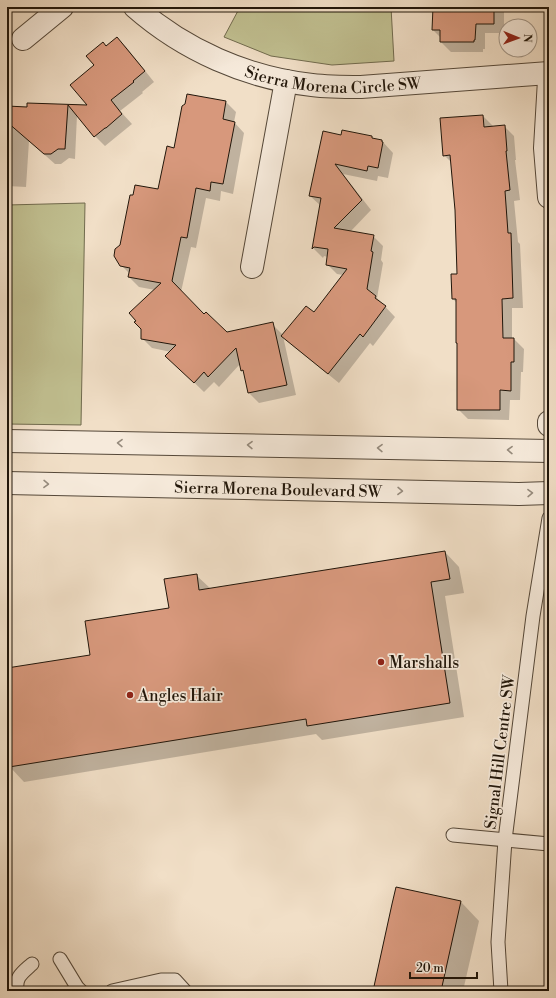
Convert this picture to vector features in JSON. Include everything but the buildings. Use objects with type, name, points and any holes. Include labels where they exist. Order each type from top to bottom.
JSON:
[{"type":"street","points":[[23,39],[62,7]]},
{"type":"street","name":"Sierra Morena Circle SW","points":[[135,7],[146,17],[172,35],[198,51],[227,64],[256,74],[311,85],[361,87],[549,73]]},
{"type":"street","points":[[549,80],[544,148],[549,197]]},
{"type":"street","points":[[252,267],[286,81]]},
{"type":"street","points":[[7,441],[549,451]]},
{"type":"street","name":"Sierra Morena Boulevard SW","points":[[7,483],[519,494],[549,493]]},
{"type":"lane","name":"Signal Hill Centre SW","points":[[501,991],[498,942],[505,840],[533,616],[549,518]]},
{"type":"lane","points":[[453,835],[549,844]]},
{"type":"lane","points":[[60,959],[76,987],[81,991]]},
{"type":"lane","points":[[17,991],[16,985],[18,976],[32,964]]},
{"type":"lane","points":[[112,991],[161,980],[175,980],[185,991]]},
{"type":"shaded area","points":[[240,7],[391,7],[394,61],[332,65],[271,56],[224,37]]},
{"type":"shaded area","points":[[85,203],[81,425],[7,424],[7,205]]},
{"type":"place","name":"Marshalls","points":[[381,662]]},
{"type":"place","name":"Angles Hair","points":[[130,695]]}]
